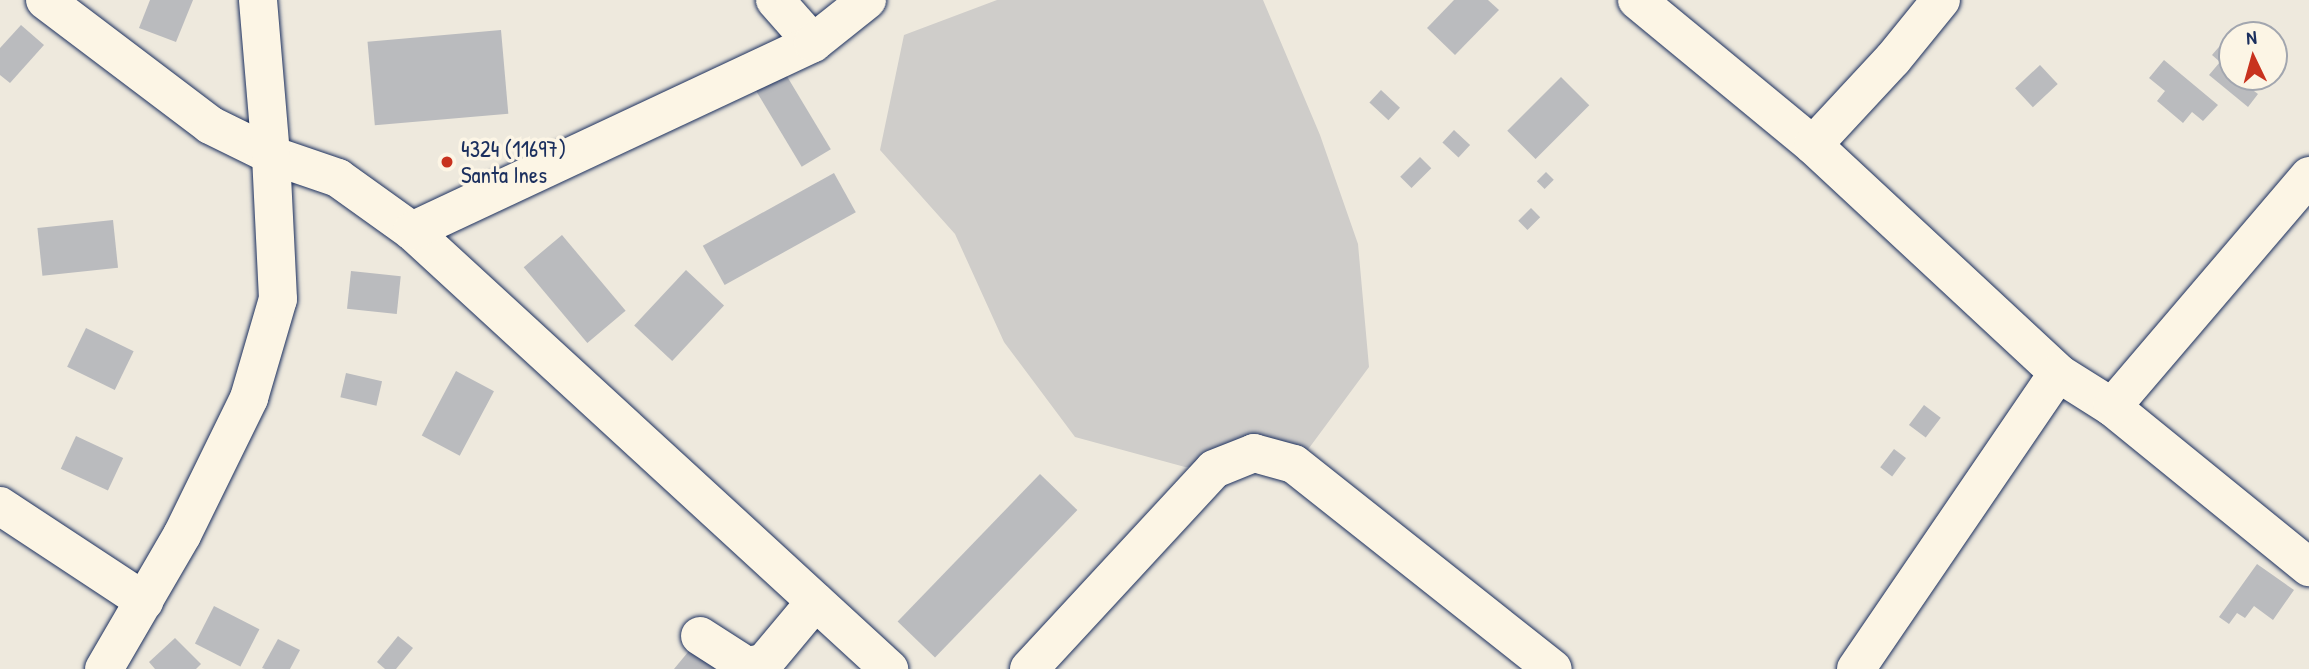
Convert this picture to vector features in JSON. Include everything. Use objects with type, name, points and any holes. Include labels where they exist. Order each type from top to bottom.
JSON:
[{"type":"street","points":[[46,0],[210,125],[271,155],[338,178],[412,231],[889,669]]},
{"type":"street","points":[[104,669],[182,535],[249,398],[278,299],[271,155],[258,0]]},
{"type":"street","points":[[775,0],[813,43]]},
{"type":"street","points":[[412,231],[813,43],[867,0]]},
{"type":"street","points":[[1637,0],[1813,145],[2057,373],[2112,408],[2309,567]]},
{"type":"street","points":[[1813,145],[1893,59],[1941,0]]},
{"type":"street","points":[[2112,408],[2309,176]]},
{"type":"street","points":[[1856,669],[2057,373]]},
{"type":"street","points":[[1029,669],[1213,469],[1254,453],[1294,464],[1553,669]]},
{"type":"street","points":[[0,506],[144,601]]},
{"type":"street","points":[[700,636],[747,666],[764,663],[815,603]]},
{"type":"shaded area","points":[[997,0],[1263,0],[1320,135],[1358,244],[1369,367],[1298,463],[1185,467],[1075,437],[1004,342],[955,234],[880,150],[904,35]]},
{"type":"building","points":[[150,0],[193,0],[176,42],[139,28]]},
{"type":"building","points":[[1454,0],[1488,0],[1499,10],[1455,55],[1427,28]]},
{"type":"building","points":[[21,25],[44,45],[10,83],[0,75],[0,48]]},
{"type":"building","points":[[501,30],[508,114],[375,125],[368,42]]},
{"type":"building","points":[[2218,48],[2218,60],[2212,55]]},
{"type":"building","points":[[2164,60],[2218,105],[2203,121],[2192,112],[2183,123],[2157,101],[2165,91],[2149,78]]},
{"type":"building","points":[[2218,64],[2218,82],[2209,75]]},
{"type":"building","points":[[2040,65],[2058,84],[2033,107],[2015,88]]},
{"type":"building","points":[[785,73],[831,149],[802,167],[756,91]]},
{"type":"building","points":[[1561,77],[1589,105],[1536,159],[1507,131]]},
{"type":"building","points":[[1381,90],[1400,108],[1388,120],[1369,102]]},
{"type":"building","points":[[2228,91],[2254,91],[2258,94],[2248,107]]},
{"type":"building","points":[[1454,130],[1470,145],[1458,157],[1442,142]]},
{"type":"building","points":[[1420,157],[1431,168],[1412,188],[1400,177]]},
{"type":"building","points":[[1546,172],[1554,180],[1545,189],[1537,181]]},
{"type":"building","points":[[834,173],[856,212],[725,285],[703,246]]},
{"type":"building","points":[[1531,208],[1540,217],[1527,230],[1518,221]]},
{"type":"building","points":[[113,220],[118,268],[42,276],[37,228]]},
{"type":"building","points":[[562,235],[626,311],[587,343],[524,267]]},
{"type":"building","points":[[686,270],[724,305],[672,361],[634,326]]},
{"type":"building","points":[[351,271],[401,276],[397,314],[347,309]]},
{"type":"building","points":[[86,328],[134,351],[115,390],[67,367]]},
{"type":"building","points":[[456,371],[494,391],[460,456],[422,435]]},
{"type":"building","points":[[346,373],[382,381],[376,406],[340,397]]},
{"type":"building","points":[[1924,405],[1941,418],[1926,438],[1909,425]]},
{"type":"building","points":[[76,436],[123,458],[108,491],[61,469]]},
{"type":"building","points":[[1894,449],[1906,458],[1892,476],[1880,467]]},
{"type":"building","points":[[1040,474],[1077,510],[935,658],[898,621]]},
{"type":"building","points":[[2257,564],[2294,590],[2273,620],[2254,606],[2245,618],[2237,613],[2229,624],[2219,617]]},
{"type":"building","points":[[214,606],[259,629],[240,667],[195,643]]},
{"type":"building","points":[[398,636],[413,648],[396,669],[385,669],[377,662]]},
{"type":"building","points":[[175,638],[201,664],[196,669],[155,669],[149,662]]},
{"type":"building","points":[[278,639],[300,650],[290,669],[262,668]]},
{"type":"building","points":[[693,646],[717,666],[714,669],[674,669]]},
{"type":"place","name":"4324 (11697) Santa Ines","points":[[447,162]]}]
